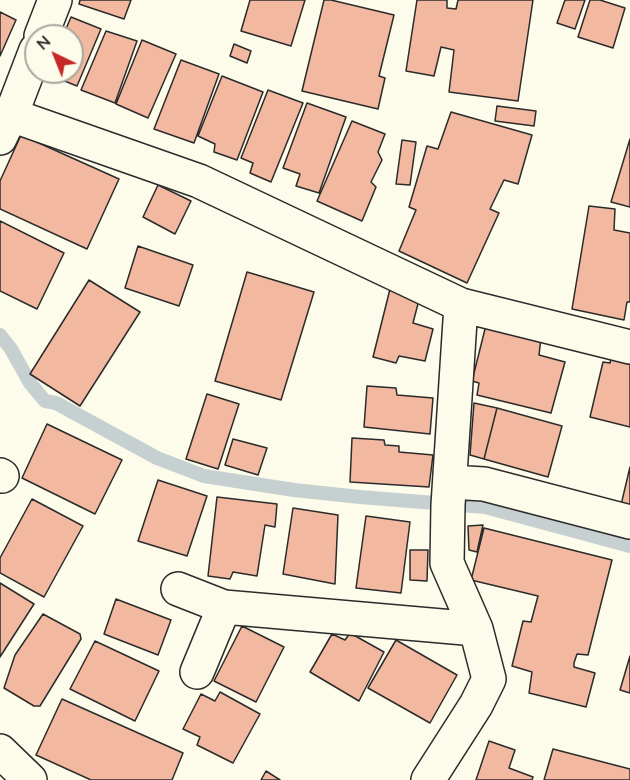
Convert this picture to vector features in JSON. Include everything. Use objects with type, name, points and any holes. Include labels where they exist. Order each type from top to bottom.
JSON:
[{"type":"street","points":[[46,24],[55,0]]},
{"type":"street","points":[[24,80],[6,126],[199,181],[461,305],[630,347]]},
{"type":"street","points":[[428,780],[476,705],[489,679],[476,629],[447,563],[461,305]]},
{"type":"street","points":[[450,482],[484,484],[630,522]]},
{"type":"street","points":[[178,589],[224,608],[476,629]]},
{"type":"street","points":[[197,672],[224,608]]},
{"type":"street","points":[[0,750],[30,780]]},
{"type":"building","points":[[80,0],[131,0],[124,19],[79,4]]},
{"type":"building","points":[[250,0],[305,0],[291,46],[241,31]]},
{"type":"building","points":[[324,0],[394,15],[379,76],[385,78],[378,109],[302,91]]},
{"type":"building","points":[[417,0],[447,0],[447,8],[456,9],[458,0],[533,0],[518,101],[449,92],[454,50],[441,47],[434,76],[406,71]]},
{"type":"building","points":[[565,0],[585,0],[575,29],[557,23]]},
{"type":"building","points":[[590,0],[600,0],[625,8],[613,48],[578,37]]},
{"type":"building","points":[[0,12],[16,20],[0,56]]},
{"type":"building","points":[[71,17],[101,29],[84,69],[84,24],[68,24]]},
{"type":"building","points":[[106,31],[137,41],[115,103],[81,90]]},
{"type":"building","points":[[142,40],[176,54],[148,118],[116,104]]},
{"type":"building","points":[[234,44],[251,51],[247,63],[230,56]]},
{"type":"building","points":[[181,60],[219,74],[194,143],[154,129]]},
{"type":"building","points":[[222,76],[263,92],[237,160],[214,152],[215,144],[198,136]]},
{"type":"building","points":[[268,90],[303,103],[271,182],[250,173],[253,163],[241,158]]},
{"type":"building","points":[[307,103],[346,117],[319,193],[296,186],[300,174],[283,168]]},
{"type":"building","points":[[497,106],[536,111],[534,126],[495,121]]},
{"type":"building","points":[[451,112],[532,135],[518,184],[504,180],[490,209],[499,213],[467,283],[399,251],[416,210],[409,207],[427,146],[438,149]]},
{"type":"building","points":[[352,121],[385,134],[378,152],[382,160],[371,182],[376,187],[362,221],[317,201]]},
{"type":"building","points":[[21,135],[119,179],[87,249],[0,209],[0,181]]},
{"type":"building","points":[[630,139],[630,207],[611,202]]},
{"type":"building","points":[[402,140],[416,142],[410,185],[396,184]]},
{"type":"building","points":[[158,185],[191,201],[175,234],[143,217]]},
{"type":"building","points":[[589,206],[615,209],[614,230],[630,233],[630,302],[627,302],[624,320],[572,309]]},
{"type":"building","points":[[0,221],[64,253],[37,309],[0,291]]},
{"type":"building","points":[[138,246],[193,265],[179,306],[125,288]]},
{"type":"building","points":[[247,272],[314,292],[281,400],[215,381]]},
{"type":"building","points":[[89,280],[140,312],[80,406],[30,374]]},
{"type":"building","points":[[390,289],[420,296],[413,323],[433,329],[425,361],[399,356],[396,363],[373,357]]},
{"type":"building","points":[[486,325],[541,338],[539,355],[565,362],[551,413],[477,395],[479,383],[472,381]]},
{"type":"building","points":[[612,354],[630,359],[630,427],[590,417],[603,362],[610,363]]},
{"type":"building","points":[[367,386],[396,388],[397,395],[433,398],[430,434],[364,427]]},
{"type":"building","points":[[207,394],[239,404],[218,469],[186,459]]},
{"type":"building","points":[[474,403],[497,408],[484,459],[470,455]]},
{"type":"building","points":[[497,408],[562,426],[548,477],[484,459]]},
{"type":"building","points":[[47,424],[122,460],[95,514],[22,478]]},
{"type":"building","points":[[352,438],[384,440],[385,445],[399,446],[399,452],[433,455],[429,487],[350,482]]},
{"type":"building","points":[[233,439],[267,448],[258,475],[225,465]]},
{"type":"building","points":[[630,467],[630,507],[621,505]]},
{"type":"building","points":[[158,480],[207,496],[187,556],[138,541]]},
{"type":"building","points":[[217,497],[277,504],[275,527],[265,525],[257,576],[233,572],[230,579],[208,576]]},
{"type":"building","points":[[32,499],[83,526],[44,597],[0,573],[0,558]]},
{"type":"building","points":[[293,508],[338,515],[335,584],[283,574]]},
{"type":"building","points":[[366,516],[410,522],[401,593],[356,588]]},
{"type":"building","points":[[483,525],[477,552],[469,550],[468,526]]},
{"type":"building","points":[[484,528],[612,560],[588,655],[577,654],[574,663],[574,667],[595,673],[586,707],[529,693],[532,672],[512,666],[523,621],[531,622],[538,596],[471,580]]},
{"type":"building","points":[[410,550],[428,550],[427,581],[410,580]]},
{"type":"building","points":[[0,583],[34,604],[0,657]]},
{"type":"building","points":[[116,599],[171,620],[158,655],[104,634]]},
{"type":"building","points":[[43,614],[80,634],[81,639],[40,706],[34,706],[4,688],[15,655]]},
{"type":"building","points":[[242,626],[284,647],[256,702],[214,681]]},
{"type":"building","points":[[350,633],[384,652],[359,701],[310,672],[332,634],[345,640]]},
{"type":"building","points":[[396,640],[457,675],[430,723],[368,688]]},
{"type":"building","points":[[95,641],[159,671],[135,721],[70,689]]},
{"type":"building","points":[[630,656],[630,693],[620,690]]},
{"type":"building","points":[[220,692],[260,714],[233,763],[197,745],[200,737],[183,729],[201,694],[215,701]]},
{"type":"building","points":[[62,699],[183,753],[172,780],[91,780],[36,755]]},
{"type":"building","points":[[489,741],[515,750],[509,768],[533,777],[532,780],[476,780]]},
{"type":"building","points":[[553,749],[630,769],[630,780],[544,780]]},
{"type":"building","points":[[266,771],[280,780],[261,780]]},
{"type":"waterway","points":[[0,335],[11,349],[30,383],[45,401],[56,403],[157,458],[204,476],[294,490],[485,507],[630,546]]}]
